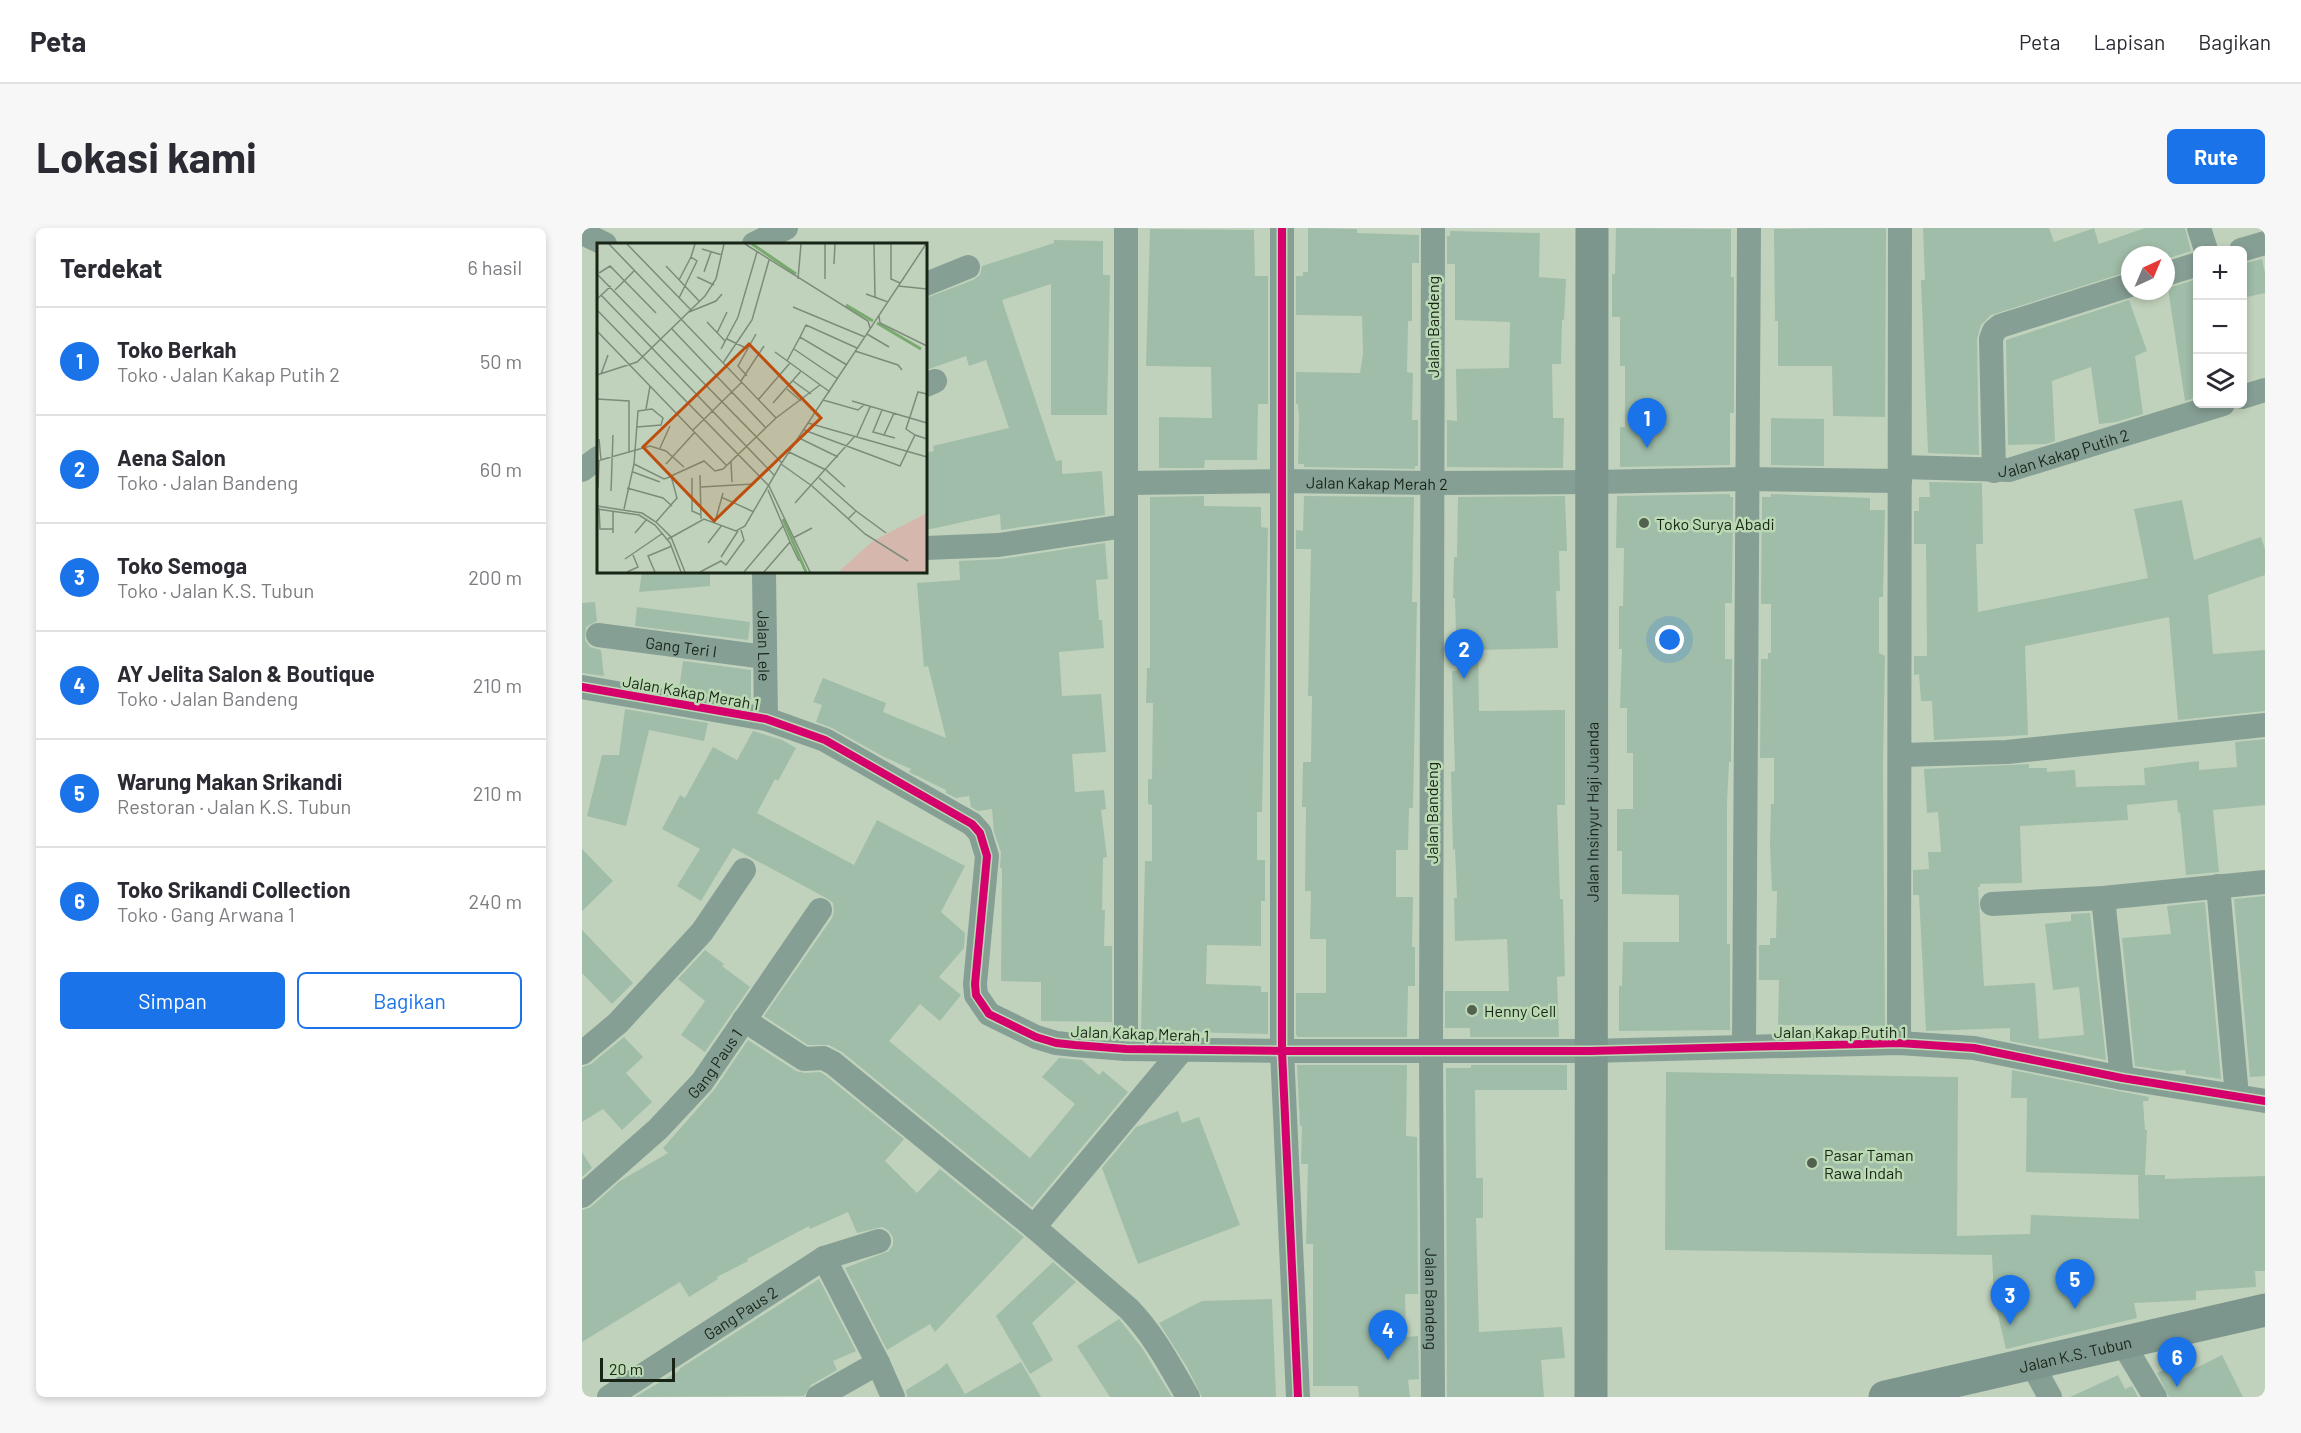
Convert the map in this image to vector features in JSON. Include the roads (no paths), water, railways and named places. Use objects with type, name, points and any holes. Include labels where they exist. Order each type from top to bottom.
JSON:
[{"type":"street","points":[[756,243],[786,228]]},
{"type":"street","points":[[1126,228],[1126,1049]]},
{"type":"street","points":[[1282,228],[1282,1051],[1298,1397]]},
{"type":"street","name":"Jalan Bandeng","points":[[1432,228],[1433,1397]]},
{"type":"street","name":"Jalan Insinyur Haji Juanda","points":[[1591,1397],[1592,228]]},
{"type":"street","points":[[1744,1046],[1749,228]]},
{"type":"street","points":[[1899,1044],[1900,228]]},
{"type":"street","points":[[2199,228],[2205,246]]},
{"type":"street","points":[[582,233],[602,243]]},
{"type":"street","points":[[2247,248],[2265,243]]},
{"type":"street","points":[[2175,271],[2193,266]]},
{"type":"street","points":[[927,284],[968,267]]},
{"type":"street","points":[[1994,471],[1991,339],[1994,331],[2000,326],[2121,288]]},
{"type":"street","points":[[2247,395],[2265,390]]},
{"type":"street","name":"Jalan Kakap Putih 2","points":[[1592,482],[1994,471],[2023,467],[2210,408]]},
{"type":"street","points":[[582,470],[597,459]]},
{"type":"street","name":"Jalan Kakap Merah 2","points":[[1127,483],[1592,482]]},
{"type":"street","points":[[927,548],[999,545],[1125,526]]},
{"type":"street","name":"Jalan Lele","points":[[764,573],[766,719]]},
{"type":"street","name":"Gang Teri I","points":[[598,635],[765,657]]},
{"type":"street","name":"Jalan Kakap Merah 1","points":[[582,687],[766,719],[825,740],[972,824],[981,833],[987,856],[975,984],[976,995],[989,1014],[1036,1037],[1056,1043],[1126,1049],[1590,1050]]},
{"type":"street","points":[[1901,755],[2007,752],[2265,725]]},
{"type":"street","points":[[582,1053],[618,1023],[702,932],[744,870]]},
{"type":"street","points":[[1992,904],[2103,898],[2265,882]]},
{"type":"street","points":[[2218,886],[2237,1096]]},
{"type":"street","points":[[2103,898],[2122,1078]]},
{"type":"street","name":"Gang Paus 1","points":[[582,1196],[658,1129],[702,1082],[820,910]]},
{"type":"street","points":[[744,1020],[804,1059],[823,1058],[833,1063],[1034,1227],[1143,1324],[1188,1397]]},
{"type":"street","name":"Jalan Kakap Putih 1","points":[[1590,1050],[1899,1044],[1974,1048],[2122,1078],[2265,1101]]},
{"type":"street","points":[[1034,1227],[1182,1050]]},
{"type":"street","name":"Gang Paus 2","points":[[609,1397],[824,1258],[879,1241]]},
{"type":"street","points":[[824,1258],[893,1397]]},
{"type":"street","name":"Jalan K.S. Tubun","points":[[1885,1397],[1924,1393],[2121,1342],[2265,1310]]},
{"type":"street","points":[[2121,1342],[2155,1397]]},
{"type":"street","points":[[818,1397],[878,1364]]},
{"type":"street","points":[[2032,1364],[2050,1397]]},
{"type":"place","name":"Toko Berkah","points":[[1647,448]]},
{"type":"place","name":"Toko Surya Abadi","points":[[1644,523]]},
{"type":"place","name":"Aena Salon","points":[[1464,679]]},
{"type":"place","name":"Henny Cell","points":[[1472,1010]]},
{"type":"place","name":"Pasar Taman Rawa Indah","points":[[1812,1163]]},
{"type":"place","name":"Warung Makan Srikandi","points":[[2075,1309]]},
{"type":"place","name":"Toko Semoga","points":[[2010,1325]]},
{"type":"place","name":"AY Jelita Salon & Boutique","points":[[1388,1360]]},
{"type":"place","name":"Toko Srikandi Collection","points":[[2177,1387]]}]
